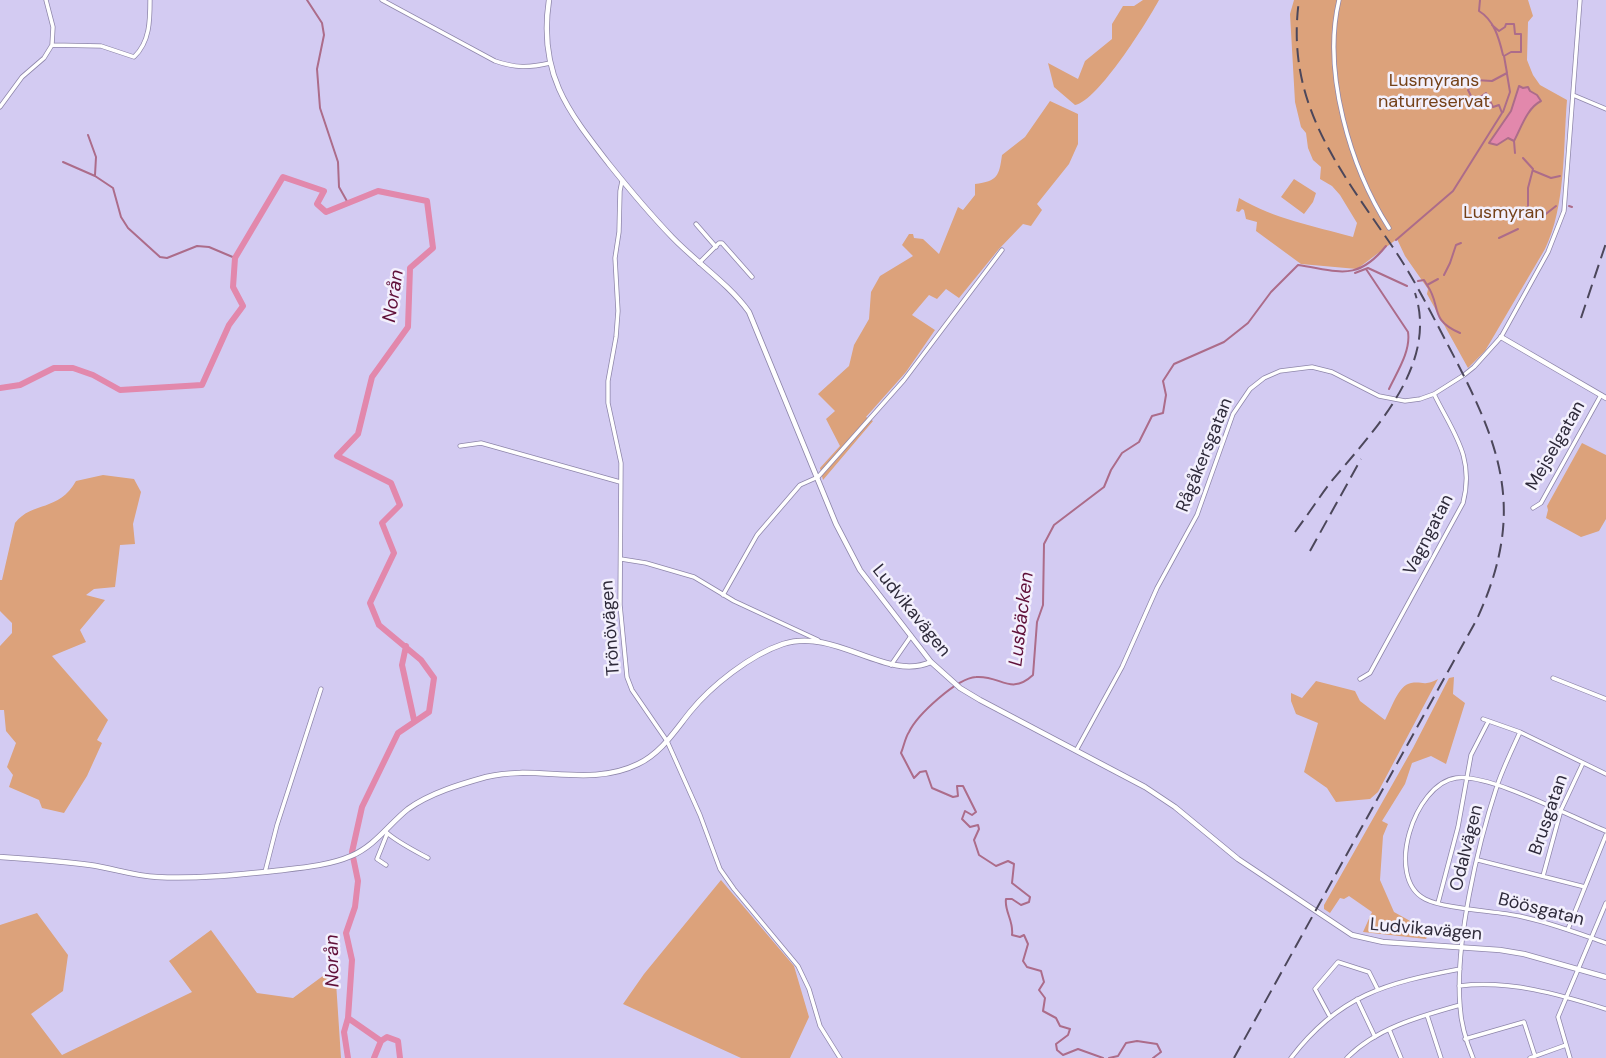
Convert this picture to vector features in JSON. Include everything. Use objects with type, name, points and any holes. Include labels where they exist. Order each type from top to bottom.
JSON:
[{"type":"street","points":[[0,107],[22,77],[44,58],[52,45],[52,27],[46,0]]},
{"type":"street","points":[[52,45],[101,46],[134,57],[142,47],[150,25],[150,0]]},
{"type":"street","points":[[382,0],[495,61],[514,67],[550,63]]},
{"type":"street","name":"Ludvikavägen","points":[[549,0],[546,20],[550,63],[562,98],[579,127],[622,181],[672,237],[733,293],[751,315],[836,523],[860,569],[931,662],[960,688],[1000,712],[1077,749],[1145,787],[1175,807],[1238,859],[1342,930],[1363,939],[1383,942],[1524,954],[1606,977]]},
{"type":"street","points":[[1339,0],[1333,38],[1339,94],[1349,138],[1365,184],[1389,228]]},
{"type":"street","name":"Rågåkersgatan","points":[[1077,749],[1122,667],[1157,589],[1197,515],[1233,414],[1250,389],[1273,373],[1302,367],[1332,372],[1388,398],[1405,401],[1420,399],[1434,394],[1474,367],[1501,337],[1548,252],[1562,219],[1566,198],[1580,0]]},
{"type":"street","points":[[1573,95],[1606,109]]},
{"type":"street","name":"Trönövägen","points":[[622,181],[615,258],[617,337],[608,381],[608,403],[619,455],[621,482],[620,605],[627,677],[632,690],[667,741],[701,815],[720,869],[798,966],[820,1026],[840,1058]]},
{"type":"street","points":[[696,224],[716,247]]},
{"type":"street","points":[[699,262],[721,243],[752,277]]},
{"type":"street","points":[[723,595],[757,535],[800,485],[818,477],[904,380],[1002,250]]},
{"type":"street","points":[[1501,337],[1604,397]]},
{"type":"street","name":"Vagngatan","points":[[1360,679],[1370,673],[1463,503],[1468,479],[1465,462],[1457,439],[1434,394]]},
{"type":"street","name":"Mejselgatan","points":[[1533,508],[1541,503],[1604,397]]},
{"type":"street","points":[[460,446],[481,443],[621,482]]},
{"type":"street","points":[[621,559],[646,563],[694,577],[723,595],[818,640],[891,665],[911,667],[931,662]]},
{"type":"street","points":[[891,665],[911,636]]},
{"type":"street","points":[[0,857],[78,863],[156,877],[265,872],[342,859],[360,852],[423,800],[477,780],[512,774],[580,776],[613,773],[645,760],[667,741],[691,710],[716,685],[759,656],[784,644],[818,640]]},
{"type":"street","points":[[1553,678],[1606,699]]},
{"type":"street","points":[[265,872],[276,825],[321,689]]},
{"type":"street","points":[[1568,929],[1606,833],[1561,810],[1497,785],[1468,778],[1444,781],[1432,790],[1423,801],[1411,828],[1406,860],[1407,874],[1419,894],[1438,903],[1468,778],[1474,748],[1486,721],[1520,732],[1606,774]]},
{"type":"street","name":"Odalvägen","points":[[1473,1058],[1465,1039],[1460,1005],[1460,969],[1468,907],[1497,785],[1520,732]]},
{"type":"street","name":"Brusgatan","points":[[1542,876],[1561,810],[1583,763]]},
{"type":"street","points":[[386,833],[428,858]]},
{"type":"street","points":[[386,833],[377,859],[386,864]]},
{"type":"street","points":[[1478,860],[1586,887]]},
{"type":"street","name":"Böösgatan","points":[[1438,903],[1521,916],[1606,943]]},
{"type":"street","points":[[1570,1058],[1558,1017],[1606,903]]},
{"type":"street","points":[[1329,1016],[1315,989],[1338,962],[1369,972],[1377,988]]},
{"type":"street","points":[[1291,1058],[1308,1035],[1329,1016],[1377,988],[1460,969]]},
{"type":"street","points":[[1460,986],[1520,986],[1606,1009]]},
{"type":"street","points":[[1357,999],[1375,1037]]},
{"type":"street","points":[[1347,1058],[1389,1029],[1426,1014],[1460,1005]]},
{"type":"street","points":[[1426,1014],[1441,1058]]},
{"type":"street","points":[[1465,1039],[1524,1023],[1533,1057],[1566,1045]]},
{"type":"street","points":[[1389,1029],[1401,1058]]},
{"type":"street","points":[[1352,1053],[1355,1058]]},
{"type":"green space","points":[[1143,0],[1159,0],[1109,76],[1085,100],[1075,105],[1054,87],[1048,63],[1078,79],[1085,61],[1112,39],[1112,24],[1123,6],[1134,6]]},
{"type":"green space","name":"Lusmyrans naturreservat","points":[[1294,0],[1528,0],[1533,16],[1528,22],[1527,60],[1540,85],[1567,100],[1560,196],[1552,232],[1545,249],[1485,351],[1468,368],[1427,294],[1428,289],[1405,256],[1397,239],[1357,269],[1301,264],[1256,231],[1257,222],[1246,219],[1244,210],[1236,211],[1239,198],[1280,217],[1353,237],[1357,223],[1340,195],[1320,179],[1321,167],[1313,160],[1306,133],[1301,127],[1295,102],[1290,14]]},
{"type":"green space","points":[[1050,101],[1078,114],[1078,144],[1069,164],[1037,204],[1042,210],[1031,226],[1023,224],[999,249],[959,298],[946,289],[937,299],[929,295],[912,315],[935,330],[906,372],[866,417],[873,421],[823,480],[820,468],[840,446],[826,419],[835,411],[818,394],[849,366],[854,345],[869,319],[871,292],[880,276],[913,256],[902,245],[909,234],[923,239],[939,254],[958,207],[963,210],[975,195],[975,184],[996,176],[1002,155],[1025,137]]},
{"type":"green space","points":[[1294,179],[1316,193],[1304,214],[1281,197]]},
{"type":"green space","points":[[1582,443],[1606,455],[1606,519],[1599,531],[1581,537],[1546,518],[1547,506]]},
{"type":"green space","points":[[103,475],[134,479],[141,492],[133,524],[135,544],[120,545],[115,587],[94,589],[86,595],[105,600],[80,630],[86,642],[52,656],[108,720],[97,740],[102,743],[87,776],[64,813],[42,808],[39,800],[9,787],[13,775],[7,767],[16,743],[6,731],[4,710],[0,710],[0,646],[12,633],[12,623],[0,611],[0,580],[15,523],[29,512],[62,498],[76,481]]},
{"type":"green space","points":[[1454,677],[1453,694],[1465,703],[1446,764],[1431,756],[1412,763],[1405,784],[1382,821],[1388,824],[1383,836],[1380,880],[1394,912],[1430,932],[1426,939],[1363,932],[1372,912],[1349,896],[1340,898],[1330,913],[1324,909],[1324,905],[1413,748],[1449,678]]},
{"type":"green space","points":[[1438,679],[1378,792],[1370,799],[1336,802],[1327,788],[1304,772],[1318,723],[1296,714],[1291,693],[1302,698],[1316,681],[1355,691],[1360,701],[1385,720],[1402,688],[1411,683],[1429,683]]},
{"type":"green space","points":[[721,880],[794,966],[809,1017],[790,1058],[741,1058],[623,1004],[644,974]]},
{"type":"green space","points":[[37,913],[68,955],[63,991],[31,1014],[62,1055],[192,992],[169,961],[211,930],[257,993],[293,998],[335,967],[341,1058],[0,1058],[0,925]]},
{"type":"shaded area","points":[[1519,86],[1528,87],[1541,101],[1528,113],[1514,141],[1508,138],[1497,145],[1489,143],[1511,111]]},
{"type":"waterway","points":[[307,0],[322,23],[324,35],[317,69],[320,108],[338,162],[339,187],[348,203]]},
{"type":"waterway","name":"Lusbäcken","points":[[1480,0],[1479,11],[1492,24],[1503,55]]},
{"type":"waterway","name":"Lusbäcken","points":[[1396,240],[1453,191],[1502,113],[1499,105],[1493,107],[1486,93],[1476,100],[1468,90],[1475,80],[1492,81],[1507,73],[1504,56],[1511,52],[1521,52],[1521,34],[1515,34],[1514,24],[1506,24],[1499,31],[1492,25]]},
{"type":"waterway","name":"Lusbäcken","points":[[1503,112],[1510,92],[1507,74]]},
{"type":"waterway","points":[[88,135],[96,157],[95,175]]},
{"type":"waterway","points":[[1514,141],[1515,153]]},
{"type":"waterway","points":[[1523,158],[1533,169],[1528,188],[1528,206]]},
{"type":"waterway","points":[[63,162],[95,176],[113,188],[121,217],[128,228],[160,257],[167,258],[197,246],[209,247],[235,258]]},
{"type":"waterway","points":[[1534,171],[1551,178],[1560,176]]},
{"type":"waterway","name":"Norån","points":[[0,388],[20,385],[54,368],[73,368],[93,375],[120,390],[202,385],[229,325],[243,306],[233,287],[235,258],[283,177],[324,191],[317,204],[326,212],[378,191],[427,201],[433,248],[410,268],[408,327],[372,377],[358,434],[337,456],[391,483],[400,505],[382,523],[394,553],[370,603],[379,625],[421,660],[434,678],[429,712],[398,733],[362,807],[352,852],[358,881],[355,907],[346,933],[352,960],[348,1018],[381,1041],[387,1037],[398,1041],[400,1058]]},
{"type":"waterway","points":[[1531,217],[1542,217],[1556,206]]},
{"type":"waterway","points":[[1499,238],[1518,229]]},
{"type":"waterway","points":[[1444,275],[1456,245],[1461,243]]},
{"type":"waterway","name":"Lusbäcken","points":[[1103,1058],[1078,1049],[1063,1055],[1057,1050],[1056,1044],[1068,1035],[1070,1029],[1060,1026],[1056,1018],[1043,1011],[1045,998],[1039,990],[1044,982],[1041,971],[1027,967],[1023,961],[1028,944],[1024,935],[1012,935],[1006,899],[1012,899],[1021,905],[1029,902],[1030,897],[1012,883],[1014,864],[1008,861],[996,866],[979,855],[974,840],[978,825],[970,827],[962,819],[965,811],[972,815],[976,812],[963,786],[957,786],[958,796],[953,797],[932,788],[926,771],[920,772],[914,778],[901,753],[913,725],[929,707],[959,684],[976,677],[1018,684],[1033,675],[1037,622],[1043,605],[1044,544],[1054,525],[1104,487],[1122,453],[1139,442],[1152,416],[1163,413],[1166,395],[1163,381],[1174,364],[1224,342],[1248,323],[1271,292],[1298,265],[1336,271],[1356,269],[1366,265],[1386,246]]},
{"type":"waterway","points":[[1355,273],[1368,268],[1407,286]]},
{"type":"waterway","points":[[1366,269],[1408,332],[1405,354],[1389,389]]},
{"type":"waterway","points":[[1418,281],[1424,280],[1427,285],[1438,279]]},
{"type":"waterway","points":[[1427,285],[1443,323],[1460,333]]},
{"type":"waterway","name":"Norån","points":[[406,646],[402,665],[414,720]]},
{"type":"waterway","points":[[348,1018],[344,1032],[348,1058]]},
{"type":"waterway","points":[[374,1058],[381,1041]]},
{"type":"waterway","name":"Lusbäcken","points":[[1109,1058],[1118,1056],[1126,1043],[1137,1041],[1157,1044],[1161,1052],[1153,1058]]},
{"type":"railway","points":[[1234,1058],[1477,619],[1492,580],[1501,544],[1504,511],[1494,448],[1467,383],[1408,270],[1353,189],[1320,132],[1308,102],[1300,70],[1297,37],[1299,0]]},
{"type":"railway","points":[[1581,318],[1606,243]]},
{"type":"railway","points":[[1295,532],[1330,483],[1382,420],[1410,372],[1418,346],[1420,320],[1415,293]]},
{"type":"railway","points":[[1310,551],[1361,459]]},
{"type":"park label","name":"Lusmyran","points":[[1504,213]]}]
